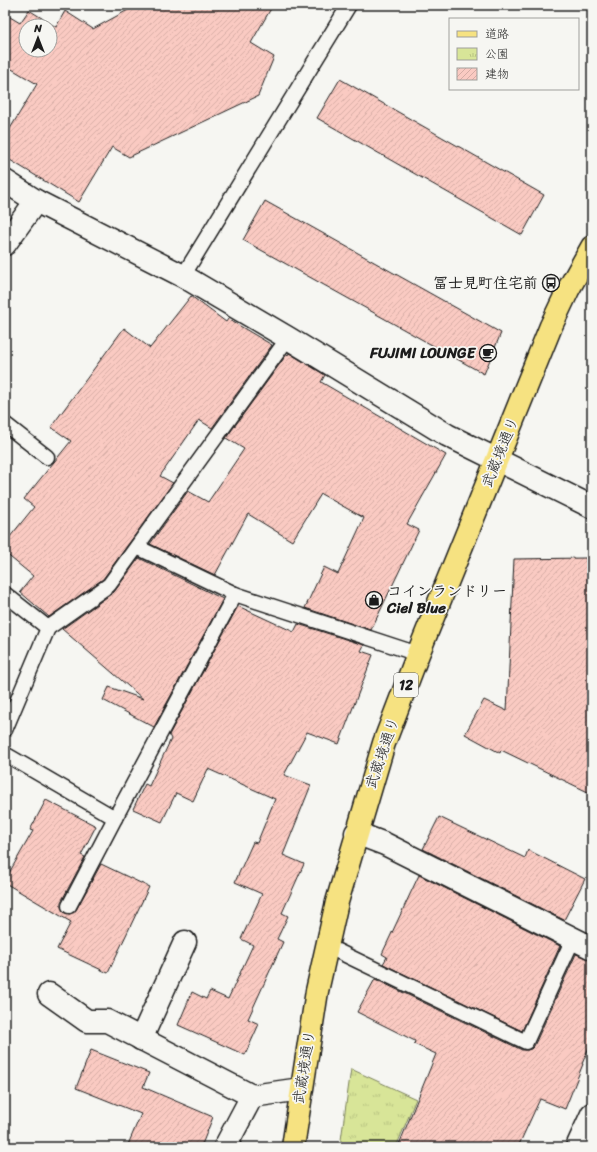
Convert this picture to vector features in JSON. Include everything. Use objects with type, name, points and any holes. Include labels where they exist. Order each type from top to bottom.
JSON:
[{"type":"main road","name":"武蔵境通り","points":[[293,1147],[317,991],[327,946],[337,902],[356,833],[384,743],[496,459],[551,326],[568,290],[592,247]]},
{"type":"street","points":[[5,181],[36,201],[183,276],[447,435],[592,507]]},
{"type":"street","points":[[5,244],[36,201]]},
{"type":"street","points":[[356,833],[385,844],[583,943]]},
{"type":"street","points":[[141,1039],[185,942]]},
{"type":"street","points":[[49,994],[87,1021],[107,1021],[252,1096],[301,1089]]},
{"type":"street","points":[[225,1147],[252,1096]]},
{"type":"street","points":[[577,1147],[592,1114]]},
{"type":"lane","points":[[183,276],[349,5]]},
{"type":"lane","points":[[5,730],[48,628],[109,585],[288,338]]},
{"type":"lane","points":[[5,424],[47,457]]},
{"type":"lane","points":[[137,547],[234,594],[418,654]]},
{"type":"lane","points":[[5,594],[48,628]]},
{"type":"lane","points":[[69,906],[234,594]]},
{"type":"lane","points":[[5,754],[115,818]]},
{"type":"lane","points":[[327,946],[526,1042],[583,943]]},
{"type":"green space","points":[[351,1069],[416,1099],[396,1147],[340,1147]]},
{"type":"building","points":[[137,5],[273,5],[251,43],[274,57],[258,96],[129,157],[112,147],[79,202],[5,157],[5,137],[37,84],[5,65],[5,14],[18,22],[18,58],[58,58],[58,23],[65,11],[93,29]]},
{"type":"building","points":[[29,10],[42,18],[23,18]]},
{"type":"building","points":[[340,79],[544,195],[522,235],[317,118]]},
{"type":"building","points":[[265,201],[501,333],[484,374],[243,240]]},
{"type":"building","points":[[191,296],[226,322],[228,319],[272,345],[212,428],[199,420],[160,476],[173,483],[103,579],[49,617],[20,592],[33,576],[5,553],[5,543],[34,507],[24,499],[71,441],[51,427],[124,328],[150,348]]},
{"type":"building","points":[[289,353],[325,375],[321,382],[446,455],[407,524],[419,530],[371,630],[305,608],[324,567],[338,574],[364,518],[321,494],[292,541],[248,514],[215,575],[150,544],[188,491],[208,502],[244,449],[226,438]]},
{"type":"building","points":[[139,558],[223,599],[154,727],[103,700],[109,687],[143,699],[62,629],[114,592]]},
{"type":"building","points":[[586,558],[588,582],[592,584],[592,794],[501,750],[500,753],[465,734],[484,700],[507,711],[514,559]]},
{"type":"building","points":[[238,606],[294,632],[298,624],[364,645],[361,651],[373,655],[339,744],[307,732],[284,775],[311,785],[283,855],[304,864],[282,913],[288,916],[277,939],[283,942],[248,1019],[259,1024],[245,1055],[178,1025],[192,992],[206,999],[210,991],[228,999],[253,945],[241,939],[262,894],[235,882],[253,842],[257,843],[275,799],[208,769],[193,801],[176,793],[162,822],[133,809],[145,784],[149,786],[171,739],[169,735]]},
{"type":"building","points":[[46,800],[96,826],[81,855],[85,857],[61,902],[61,907],[65,913],[70,914],[76,910],[101,864],[149,887],[108,973],[57,949],[71,922],[5,883],[5,880],[33,831],[30,830]]},
{"type":"building","points":[[439,817],[525,858],[528,850],[585,879],[564,920],[423,849]]},
{"type":"building","points":[[419,875],[560,946],[522,1031],[383,964],[387,957],[382,954]]},
{"type":"building","points":[[576,954],[592,960],[592,1040],[565,1109],[540,1099],[518,1147],[398,1147],[436,1054],[414,1044],[415,1041],[357,1012],[375,979],[522,1050],[527,1050],[534,1046]]},
{"type":"building","points":[[91,1050],[149,1073],[143,1087],[213,1117],[201,1147],[127,1147],[141,1114],[76,1088]]},
{"type":"place","name":"冨士見町住宅前","points":[[551,283]]},
{"type":"place","name":"FUJIMI LOUNGE","points":[[488,353]]},
{"type":"place","name":"コインランドリー Ciel Blue","points":[[374,600]]}]
